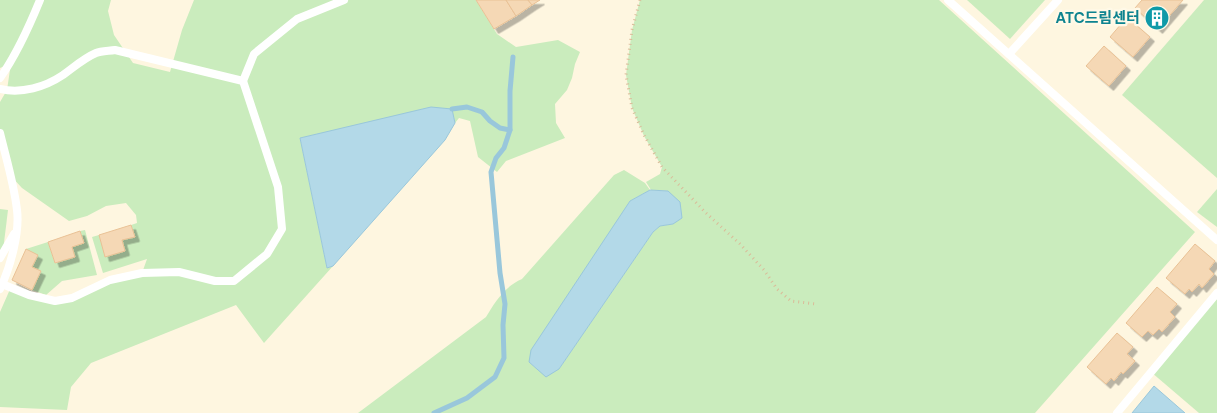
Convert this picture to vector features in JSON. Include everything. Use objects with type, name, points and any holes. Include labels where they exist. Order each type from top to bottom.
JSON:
[{"type":"lane","points":[[0,78],[11,62],[40,0]]},
{"type":"lane","points":[[0,133],[18,211],[12,257],[1,287],[55,301],[72,298],[110,280],[142,273],[179,272],[215,281],[234,281],[267,254],[282,229],[278,187],[243,81],[254,54],[290,25],[298,19],[344,0]]},
{"type":"lane","points":[[948,0],[1217,240]]},
{"type":"lane","points":[[1009,54],[1058,0]]},
{"type":"lane","points":[[0,89],[28,90],[49,83],[97,52],[115,50],[243,81]]},
{"type":"lane","points":[[0,258],[16,231]]},
{"type":"lane","points":[[1117,413],[1217,293]]},
{"type":"path","points":[[640,0],[632,30],[626,75],[632,108],[644,136],[662,167],[740,244],[764,270],[777,289],[792,301],[816,304]]},
{"type":"green space","points":[[0,0],[111,0],[108,11],[114,35],[133,63],[170,72],[182,30],[194,0],[476,0],[497,34],[516,47],[558,40],[580,52],[567,90],[555,104],[556,123],[565,138],[506,161],[497,172],[478,157],[470,121],[459,118],[455,123],[451,109],[300,138],[327,268],[333,266],[264,343],[236,305],[91,363],[71,387],[67,410],[0,407],[0,312],[11,287],[55,301],[110,280],[142,273],[147,259],[103,273],[92,237],[99,235],[106,256],[125,251],[122,240],[134,237],[131,225],[137,223],[136,215],[126,203],[106,206],[87,216],[69,221],[22,188],[10,175],[0,133],[0,102],[7,90],[11,63],[0,68]]},
{"type":"green space","points":[[640,0],[939,0],[1195,232],[1035,413],[358,413],[486,317],[501,295],[510,286],[522,279],[614,175],[624,170],[645,183],[650,190],[630,201],[529,362],[537,369],[559,369],[653,232],[660,226],[673,224],[668,191],[651,190],[646,182],[660,174],[662,167],[644,136],[632,108],[626,75],[632,30]]},
{"type":"green space","points":[[967,0],[1045,0],[1010,39]]},
{"type":"green space","points":[[1204,0],[1217,0],[1217,178],[1122,95]]},
{"type":"green space","points":[[1217,189],[1217,227],[1197,212]]},
{"type":"green space","points":[[0,209],[8,210],[3,251],[0,258]]},
{"type":"green space","points":[[85,230],[97,275],[62,281],[46,295],[32,290],[41,271],[32,267],[26,249],[48,242],[55,263],[74,257],[72,247],[84,243],[80,231]]},
{"type":"green space","points":[[1217,293],[1217,413],[1199,413],[1151,372]]},
{"type":"water","points":[[431,107],[452,109],[455,123],[445,140],[333,266],[327,268],[300,138]]},
{"type":"water","points":[[650,190],[668,191],[680,202],[682,218],[673,224],[660,226],[653,232],[559,369],[546,377],[529,362],[531,350],[630,201]]},
{"type":"water","points":[[1154,386],[1185,413],[1132,413]]},
{"type":"building","points":[[476,0],[506,0],[516,16],[494,29]]},
{"type":"building","points":[[506,0],[528,0],[532,5],[516,16]]},
{"type":"building","points":[[528,0],[540,0],[532,5]]},
{"type":"building","name":"ATC드림센터","points":[[1142,0],[1183,0],[1158,29],[1135,8]]},
{"type":"building","points":[[1127,17],[1150,37],[1133,57],[1110,37]]},
{"type":"building","points":[[1104,46],[1126,66],[1109,86],[1086,66]]},
{"type":"building","points":[[131,225],[135,237],[122,240],[125,251],[105,257],[99,235]]},
{"type":"building","points":[[80,231],[84,243],[72,247],[75,257],[55,263],[48,242]]},
{"type":"building","points":[[1195,244],[1215,261],[1209,269],[1214,274],[1202,288],[1199,284],[1192,292],[1189,289],[1185,294],[1166,278]]},
{"type":"building","points":[[26,249],[38,255],[32,267],[41,271],[32,290],[12,280]]},
{"type":"building","points":[[1157,287],[1177,304],[1170,312],[1175,317],[1162,332],[1159,329],[1153,335],[1148,331],[1142,337],[1126,323]]},
{"type":"building","points":[[1117,333],[1133,347],[1127,354],[1135,361],[1123,374],[1121,372],[1114,381],[1111,378],[1106,384],[1087,367]]},
{"type":"waterway","points":[[434,413],[467,398],[495,377],[504,358],[503,325],[505,304],[500,273],[491,172],[496,158],[504,148],[510,130],[510,91],[513,57]]},
{"type":"waterway","points":[[452,109],[467,107],[482,112],[500,128],[510,130]]},
{"type":"place","name":"ATC드림센터","points":[[1157,18]]}]
